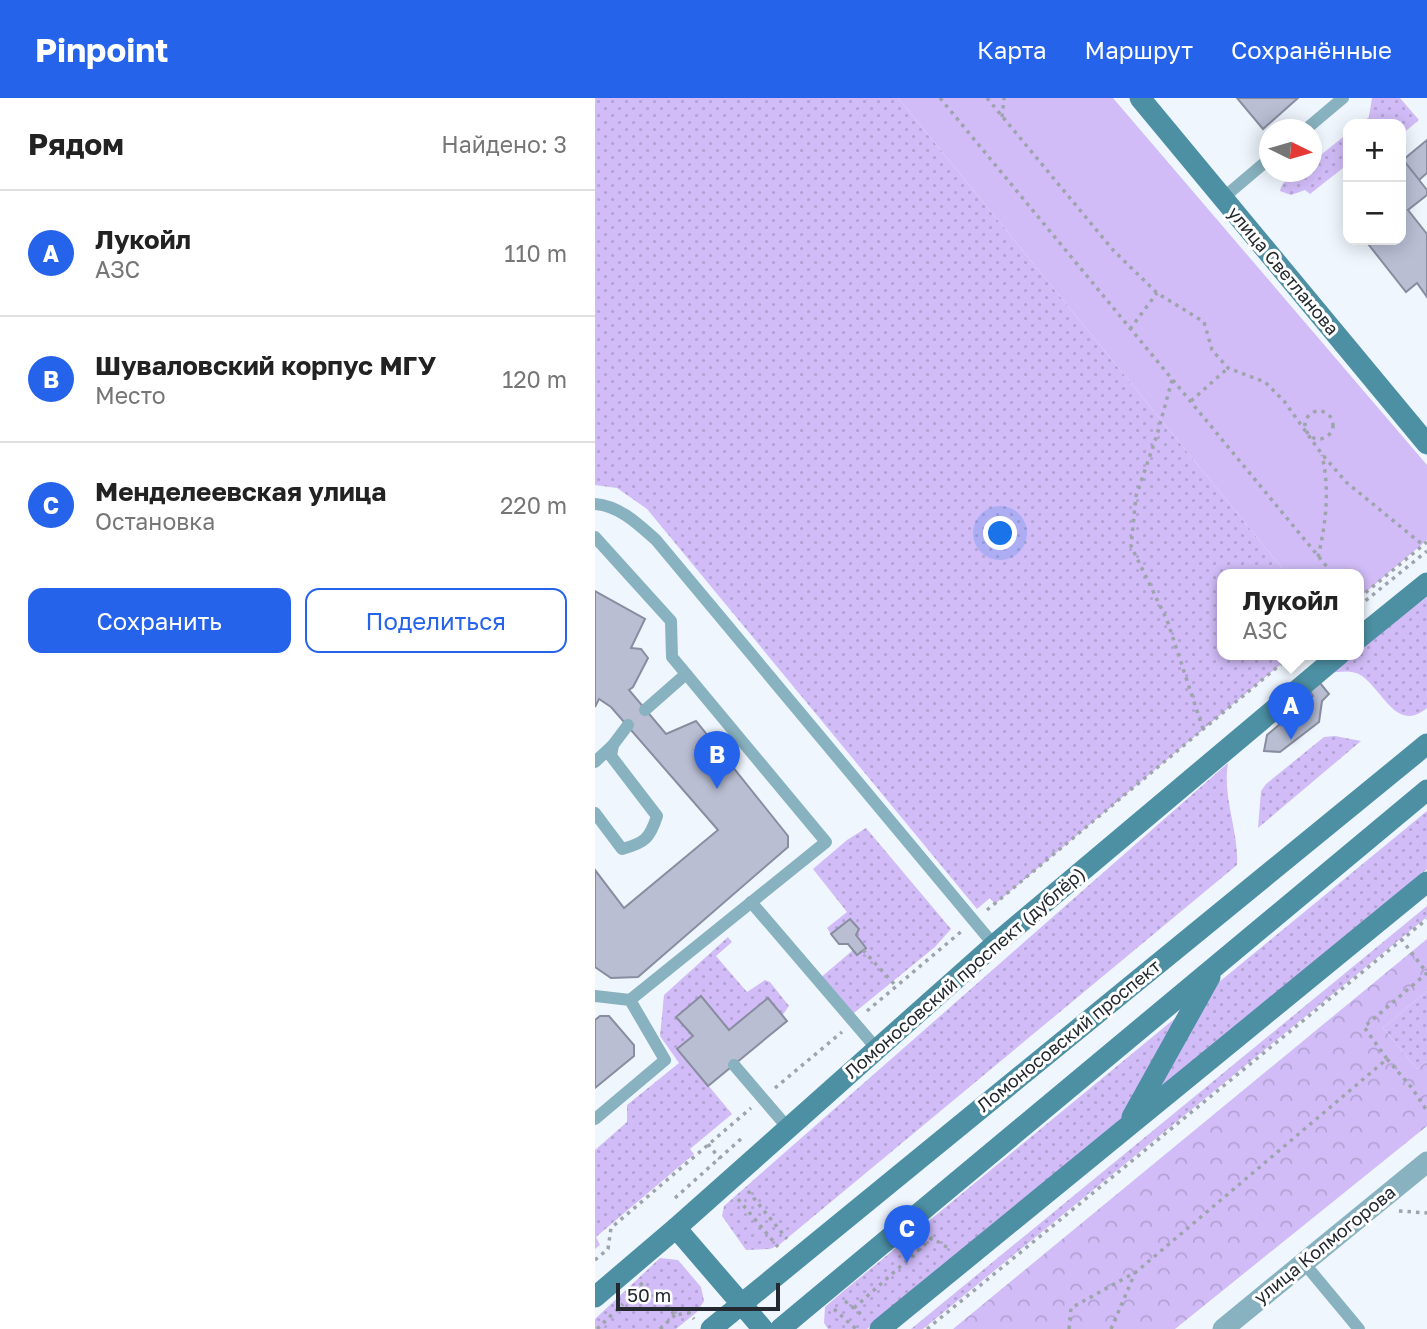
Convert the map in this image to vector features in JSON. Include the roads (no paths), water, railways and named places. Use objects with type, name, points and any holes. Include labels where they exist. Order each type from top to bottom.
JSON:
[{"type":"street","name":"улица Светланова","points":[[1140,98],[1427,444]]},
{"type":"street","points":[[1364,634],[1427,583]]},
{"type":"street","name":"Ломоносовский проспект (дублёр)","points":[[595,1297],[994,945],[1333,660]]},
{"type":"street","name":"Ломоносовский проспект","points":[[703,1325],[741,1304],[1427,744]]},
{"type":"street","points":[[780,1329],[1427,790]]},
{"type":"street","points":[[880,1329],[1427,882]]},
{"type":"street","points":[[1126,1128],[1216,965]]},
{"type":"street","name":"улица Колмогорова","points":[[1223,1329],[1427,1162]]},
{"type":"street","points":[[676,1228],[763,1329]]},
{"type":"lane","points":[[1318,119],[1343,98]]},
{"type":"lane","points":[[1223,198],[1259,167]]},
{"type":"lane","points":[[595,504],[628,516],[656,540],[994,945]]},
{"type":"lane","points":[[595,537],[671,621],[672,657],[826,842],[629,1000],[595,996]]},
{"type":"lane","points":[[646,710],[686,674]]},
{"type":"lane","points":[[595,762],[628,726]]},
{"type":"lane","points":[[595,813],[622,849],[640,844],[652,832],[657,816],[611,756],[613,745]]},
{"type":"lane","points":[[751,902],[877,1049]]},
{"type":"lane","points":[[595,1119],[665,1060],[629,1000]]},
{"type":"lane","points":[[734,1065],[788,1128]]},
{"type":"lane","points":[[1304,1263],[1359,1329]]},
{"type":"place","name":"Лукойл","points":[[1291,740]]},
{"type":"place","name":"Шуваловский корпус МГУ","points":[[717,789]]},
{"type":"place","name":"Менделеевская улица","points":[[907,1263]]}]
